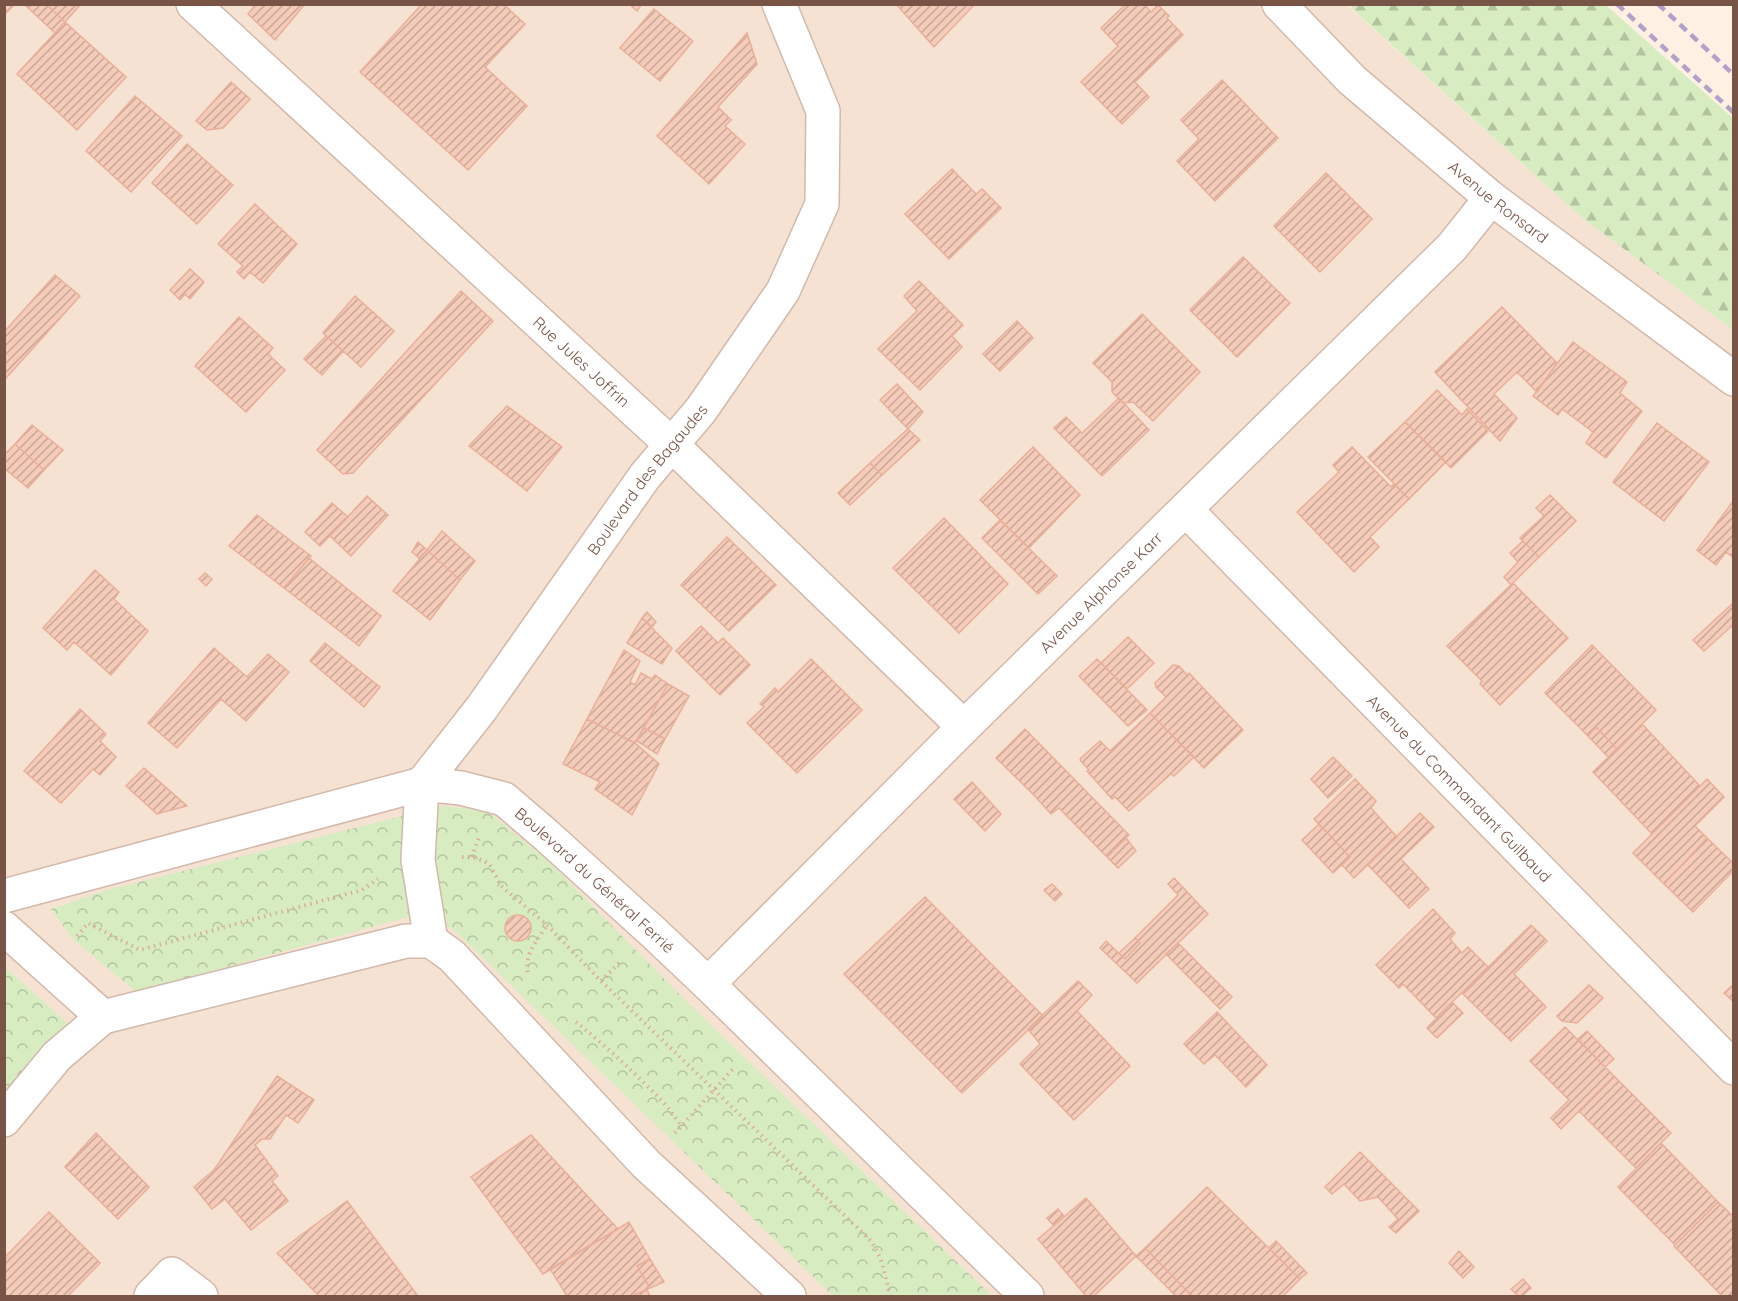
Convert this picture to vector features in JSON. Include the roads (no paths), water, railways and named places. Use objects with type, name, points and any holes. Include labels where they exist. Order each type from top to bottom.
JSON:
[{"type":"street","name":"Rue Jules Joffrin","points":[[193,4],[672,445],[964,727]]},
{"type":"street","name":"Boulevard des Bagaudes","points":[[422,784],[481,709],[645,476],[701,410],[783,291],[822,204],[823,111],[779,4]]},
{"type":"street","name":"Avenue Ronsard","points":[[1279,4],[1352,80],[1491,198],[1734,379]]},
{"type":"street","name":"Avenue Alphonse Karr","points":[[708,984],[964,727],[1452,247],[1491,198]]},
{"type":"street","name":"Avenue du Commandant Guilbaud","points":[[1186,510],[1734,1068]]},
{"type":"street","name":"Boulevard du Général Ferrié","points":[[4,896],[422,784],[461,788],[504,800],[555,843],[708,984],[1027,1296]]},
{"type":"street","points":[[422,784],[418,860],[430,940]]},
{"type":"street","points":[[4,928],[103,1017]]},
{"type":"street","points":[[4,1120],[57,1056],[103,1017],[406,941],[430,940],[452,956],[646,1164],[789,1296]]},
{"type":"street","points":[[151,1296],[172,1274],[201,1296]]},
{"type":"railway","points":[[1617,4],[1734,113]]},
{"type":"railway","points":[[1658,4],[1734,75]]}]
